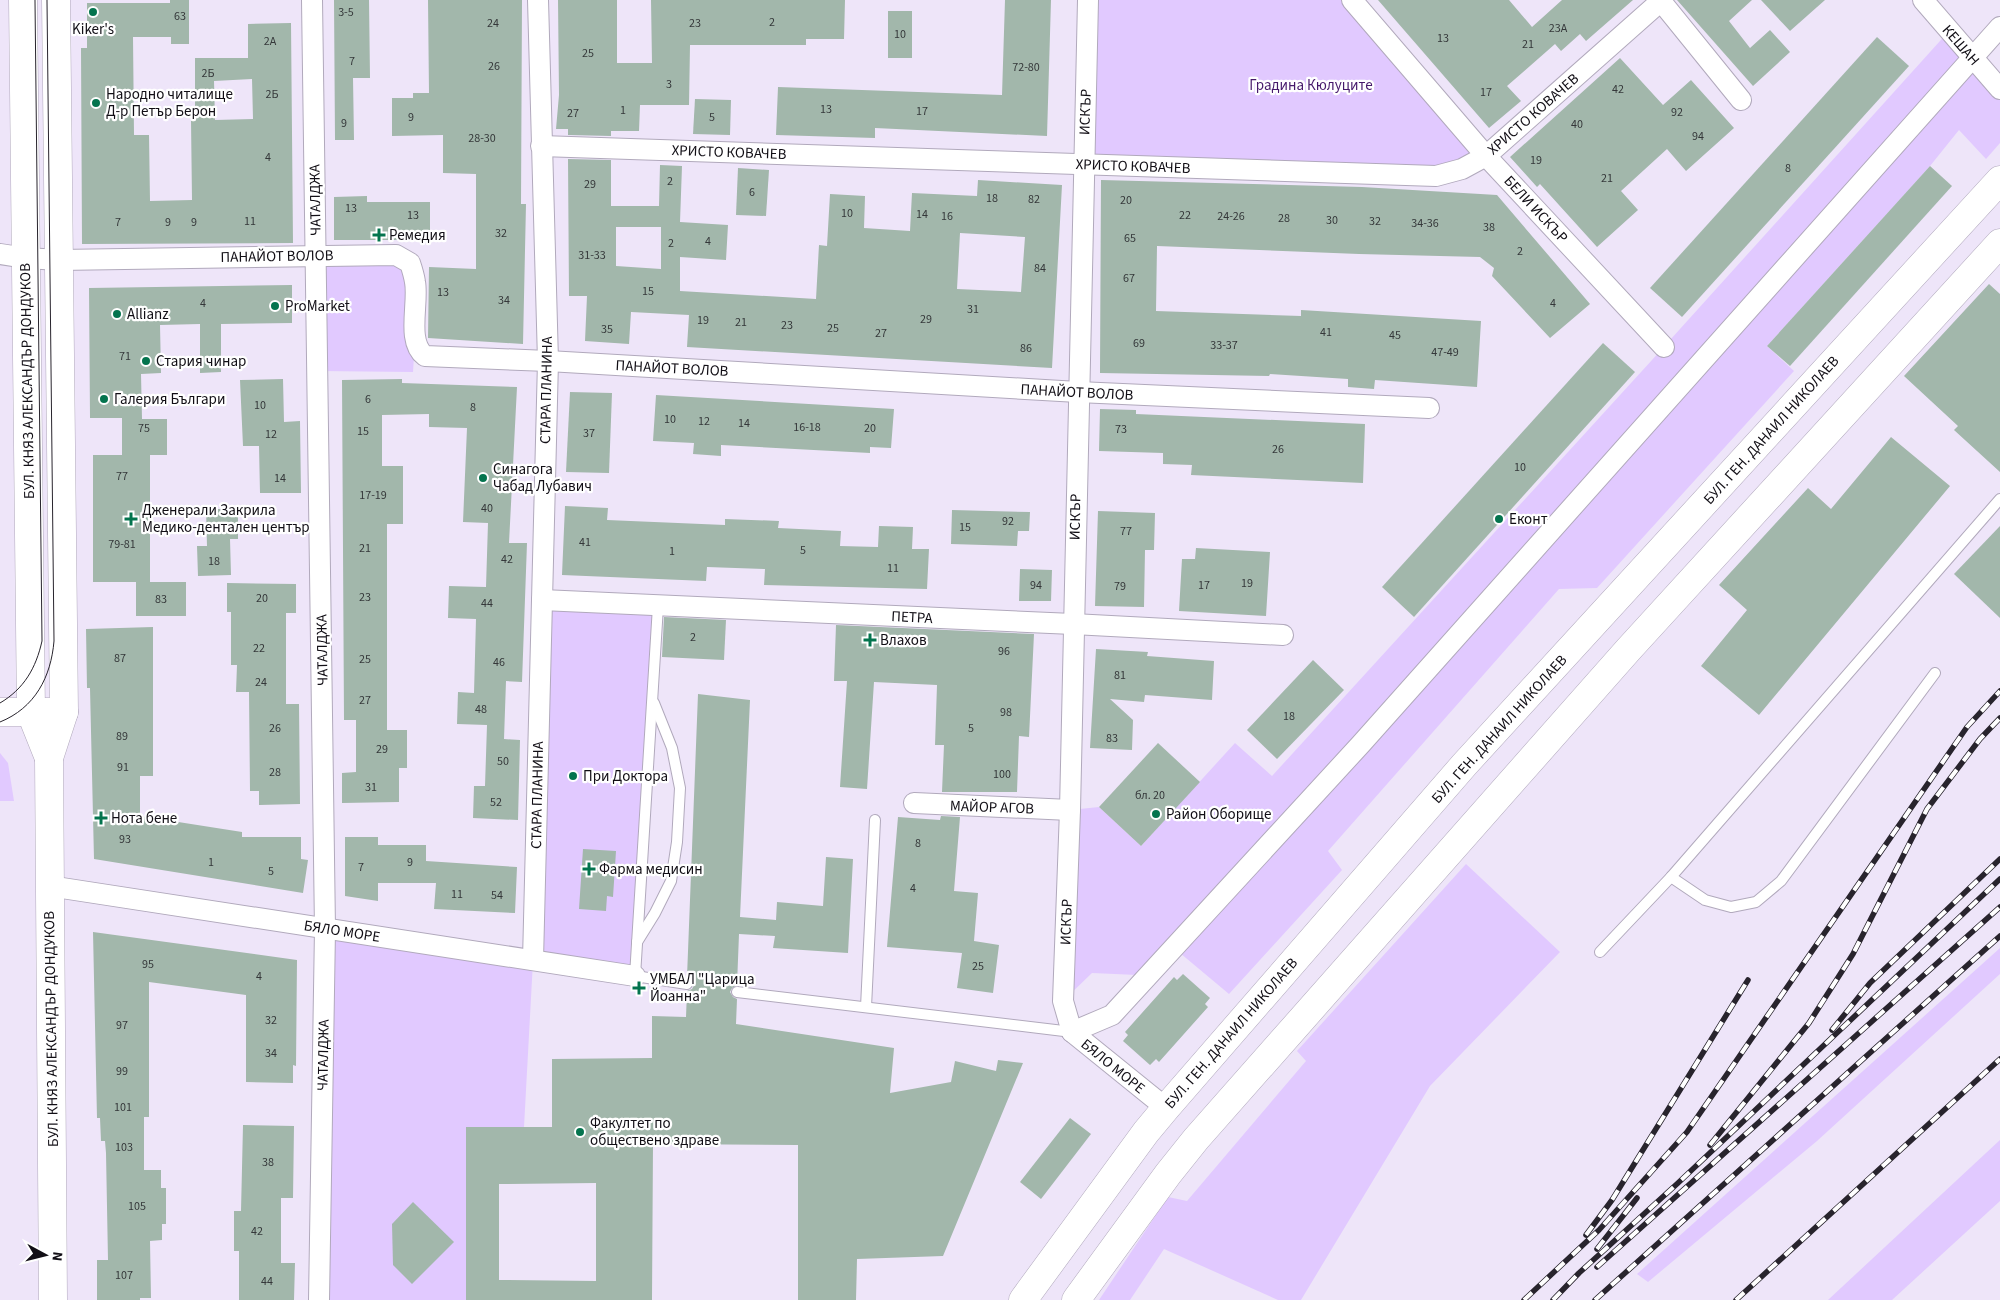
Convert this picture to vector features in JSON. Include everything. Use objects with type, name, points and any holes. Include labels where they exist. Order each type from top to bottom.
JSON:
[{"type":"main road","name":"БУЛ. КНЯЗ АЛЕКСАНДЪР ДОНДУКОВ","points":[[23,0],[13,256],[31,713],[49,758]]},
{"type":"main road","name":"БУЛ. КНЯЗ АЛЕКСАНДЪР ДОНДУКОВ","points":[[53,1300],[49,758],[64,712],[56,0]]},
{"type":"main road","name":"БУЛ. ГЕН. ДАНАИЛ НИКОЛАЕВ","points":[[1023,1300],[1166,1108],[1464,765],[2000,180]]},
{"type":"main road","points":[[1076,1300],[1168,1174],[1196,1140],[1628,650],[2000,243]]},
{"type":"main road","points":[[0,712],[64,712]]},
{"type":"street","name":"ЧАТАЛДЖА","points":[[312,0],[325,929],[320,1300]]},
{"type":"street","name":"СТАРА ПЛАНИНА","points":[[533,960],[548,361],[538,0]]},
{"type":"street","name":"ИСКЪР","points":[[1072,1032],[1063,1001],[1070,810],[1088,0]]},
{"type":"street","name":"БЕЛИ ИСКЪР","points":[[1352,0],[1486,156],[1664,347]]},
{"type":"street","name":"ХРИСТО КОВАЧЕВ","points":[[541,146],[1436,176],[1462,169],[1486,156],[1661,0]]},
{"type":"street","points":[[1661,0],[1741,100]]},
{"type":"street","name":"КЕШАН","points":[[1923,0],[2000,89]]},
{"type":"street","points":[[1072,1032],[1112,1015],[1361,744],[2000,27]]},
{"type":"street","name":"ПАНАЙОТ ВОЛОВ","points":[[13,256],[59,260],[396,255],[410,263],[415,282],[415,341],[419,351],[425,356],[548,361],[1078,392],[1429,408]]},
{"type":"street","name":"ПЕТРА","points":[[542,600],[1073,624],[1283,636]]},
{"type":"street","name":"МАЙОР АГОВ","points":[[914,803],[1070,810]]},
{"type":"street","name":"БЯЛО МОРЕ","points":[[49,886],[635,976]]},
{"type":"street","name":"БЯЛО МОРЕ","points":[[1072,1032],[1166,1108]]},
{"type":"lane","points":[[1600,952],[1671,876],[2000,499]]},
{"type":"lane","points":[[658,606],[635,976],[687,984]]},
{"type":"lane","points":[[1671,876],[1705,900],[1731,907],[1756,902],[1781,881],[1935,673]]},
{"type":"lane","points":[[637,943],[671,881],[680,788],[672,748],[652,699]]},
{"type":"lane","points":[[866,1007],[875,820]]},
{"type":"lane","name":"БЯЛО МОРЕ","points":[[737,992],[1072,1032]]},
{"type":"green space","name":"Градина Кюлуците","points":[[1088,0],[1351,0],[1485,156],[1436,174],[1084,164]]},
{"type":"green space","points":[[1949,31],[2000,88],[2000,143],[1986,159],[1959,130],[1930,166],[1767,346],[1794,371],[1597,588],[1559,589],[1328,851],[1342,870],[1229,994],[1180,953],[1160,976],[1092,973],[1063,1001],[1070,810],[1099,807],[1141,846],[1235,743],[1272,776]]},
{"type":"green space","points":[[316,256],[410,263],[415,341],[413,372],[319,371]]},
{"type":"green space","points":[[542,600],[658,606],[635,976],[533,961],[524,1127],[466,1127],[466,1300],[319,1300],[325,929],[533,960]]},
{"type":"green space","points":[[0,753],[8,763],[14,801],[0,801]]},
{"type":"green space","points":[[1466,864],[1560,952],[1430,1086],[1301,1300],[1278,1300],[1164,1249],[1130,1300],[1099,1300],[1168,1197],[1187,1201],[1306,1061],[1297,1051]]},
{"type":"green space","points":[[2000,948],[2000,974],[1817,1141],[1648,1282],[1637,1274]]},
{"type":"green space","points":[[2000,1140],[2000,1201],[1892,1300],[1828,1300]]},
{"type":"building","points":[[170,0],[189,0],[189,44],[171,44],[171,37],[133,37],[134,135],[149,135],[150,201],[192,200],[191,120],[195,120],[195,58],[248,58],[248,24],[291,23],[293,243],[82,244],[81,48],[87,48],[87,3],[170,3]],"holes":[[[252,79],[253,119],[215,120],[214,81]]]},
{"type":"building","points":[[334,0],[369,0],[370,78],[353,78],[354,140],[335,140]]},
{"type":"building","points":[[428,0],[522,0],[521,204],[526,204],[523,344],[428,338],[429,267],[476,269],[476,174],[443,173],[443,135],[392,136],[392,98],[413,98],[413,93],[429,93]]},
{"type":"building","points":[[558,0],[617,0],[617,63],[652,63],[651,0],[845,0],[844,39],[806,39],[806,45],[690,45],[689,105],[640,105],[639,131],[611,131],[611,136],[568,135],[568,129],[556,129],[559,95]]},
{"type":"building","points":[[1005,0],[1051,0],[1047,136],[875,128],[875,138],[776,135],[778,87],[1002,95]]},
{"type":"building","points":[[1378,0],[1509,0],[1532,27],[1562,0],[1633,0],[1586,41],[1580,34],[1561,51],[1555,44],[1507,86],[1521,101],[1489,128]]},
{"type":"building","points":[[1677,0],[1752,0],[1729,21],[1750,48],[1770,30],[1790,52],[1753,86]]},
{"type":"building","points":[[1761,0],[1825,0],[1790,31]]},
{"type":"building","points":[[888,11],[912,11],[912,58],[888,58]]},
{"type":"building","points":[[1877,37],[1909,66],[1682,317],[1650,288]]},
{"type":"building","points":[[1620,58],[1663,105],[1691,80],[1734,128],[1686,171],[1667,149],[1621,191],[1638,210],[1597,247],[1540,184],[1537,187],[1510,157]]},
{"type":"building","points":[[695,99],[731,100],[730,135],[693,134]]},
{"type":"building","points":[[568,159],[611,160],[611,206],[659,206],[660,165],[682,166],[680,222],[728,225],[726,260],[680,257],[680,291],[816,299],[819,245],[827,246],[830,194],[865,196],[864,228],[910,231],[912,193],[977,196],[978,180],[1062,185],[1052,368],[687,347],[689,315],[631,312],[629,344],[585,341],[587,296],[569,296]],"holes":[[[616,227],[661,227],[661,269],[616,266]],[[960,233],[1025,237],[1021,292],[957,289]]]},
{"type":"building","points":[[1930,166],[1952,186],[1790,366],[1767,346]]},
{"type":"building","points":[[738,168],[769,170],[766,216],[736,215]]},
{"type":"building","points":[[1101,180],[1362,187],[1497,195],[1590,304],[1550,338],[1492,276],[1494,268],[1480,257],[1157,246],[1156,311],[1301,316],[1301,310],[1481,321],[1477,387],[1375,380],[1374,389],[1348,387],[1348,379],[1270,374],[1269,376],[1100,373]]},
{"type":"building","points":[[367,196],[367,202],[430,202],[430,240],[334,240],[334,197]]},
{"type":"building","points":[[1989,284],[2000,294],[2000,472],[1954,430],[1958,426],[1904,376]]},
{"type":"building","points":[[292,285],[292,323],[221,324],[221,372],[200,373],[200,324],[160,325],[161,373],[141,374],[142,419],[167,419],[167,455],[150,455],[150,582],[186,582],[186,616],[136,616],[136,582],[93,582],[93,455],[122,455],[122,418],[90,418],[89,288]]},
{"type":"building","points":[[1603,343],[1635,372],[1414,617],[1382,587]]},
{"type":"building","points":[[283,379],[284,422],[300,421],[301,493],[260,493],[259,446],[243,446],[240,380]]},
{"type":"building","points":[[402,379],[402,383],[517,387],[509,543],[527,543],[522,682],[506,681],[504,739],[520,740],[518,820],[473,818],[474,786],[485,786],[487,725],[457,724],[458,692],[474,693],[476,619],[448,618],[449,586],[486,587],[488,523],[463,522],[467,428],[429,427],[429,414],[382,415],[382,466],[403,466],[403,524],[387,524],[387,730],[407,730],[407,768],[399,768],[399,802],[342,803],[342,773],[356,772],[356,720],[344,720],[342,380]]},
{"type":"building","points":[[570,392],[612,393],[609,473],[566,472]]},
{"type":"building","points":[[656,395],[894,409],[891,448],[870,447],[870,453],[721,445],[721,456],[693,454],[694,443],[653,441]]},
{"type":"building","points":[[1100,409],[1136,410],[1136,414],[1365,424],[1363,483],[1191,475],[1192,465],[1163,464],[1163,453],[1099,451]]},
{"type":"building","points":[[1891,437],[1950,486],[1759,715],[1701,666],[1747,610],[1719,585],[1808,488],[1831,509]]},
{"type":"building","points":[[565,506],[608,508],[607,520],[725,525],[725,519],[779,521],[778,528],[841,531],[840,546],[878,547],[879,526],[913,527],[912,549],[929,549],[927,589],[764,585],[765,569],[707,567],[706,581],[562,575]]},
{"type":"building","points":[[206,509],[238,509],[238,539],[230,539],[231,575],[198,576],[197,546],[207,546]]},
{"type":"building","points":[[952,510],[1030,512],[1029,531],[1018,531],[1017,546],[951,544]]},
{"type":"building","points":[[1098,511],[1155,513],[1154,550],[1145,550],[1144,607],[1095,606]]},
{"type":"building","points":[[2000,526],[2000,618],[1954,574]]},
{"type":"building","points":[[1196,548],[1270,552],[1266,616],[1179,611],[1182,559],[1195,559]]},
{"type":"building","points":[[1020,569],[1052,570],[1051,601],[1019,601]]},
{"type":"building","points":[[227,583],[296,584],[296,613],[286,613],[286,704],[299,704],[300,804],[259,805],[259,791],[250,791],[249,692],[236,692],[237,665],[231,665],[231,612],[227,612]]},
{"type":"building","points":[[664,617],[726,620],[724,660],[662,657]]},
{"type":"building","points":[[836,625],[1034,634],[1029,737],[1019,736],[1017,792],[942,792],[944,745],[935,745],[937,685],[874,682],[867,789],[840,787],[847,681],[834,681]]},
{"type":"building","points":[[153,627],[153,776],[140,776],[140,816],[242,832],[242,837],[301,837],[301,859],[308,860],[303,893],[94,859],[90,688],[87,688],[86,629]]},
{"type":"building","points":[[1096,649],[1148,652],[1147,656],[1214,661],[1212,700],[1145,695],[1144,702],[1110,699],[1133,720],[1132,750],[1090,748]]},
{"type":"building","points":[[1313,660],[1344,690],[1277,759],[1247,730]]},
{"type":"building","points":[[698,694],[750,700],[740,917],[776,920],[777,902],[823,906],[826,857],[853,859],[848,953],[773,948],[775,936],[739,934],[737,985],[730,992],[737,999],[736,1024],[894,1048],[890,1093],[951,1082],[955,1061],[996,1071],[998,1060],[1023,1063],[943,1256],[857,1259],[856,1300],[798,1300],[798,1145],[653,1144],[652,1300],[466,1300],[466,1127],[552,1127],[552,1059],[652,1058],[652,1016],[686,1017],[687,991],[692,989],[694,985],[692,979],[687,977]],"holes":[[[596,1183],[596,1281],[499,1280],[499,1184]]]},
{"type":"building","points":[[1158,743],[1200,782],[1141,846],[1099,807]]},
{"type":"building","points":[[941,816],[960,817],[954,891],[978,893],[974,941],[999,945],[993,993],[957,988],[962,953],[887,947],[898,817],[940,820]]},
{"type":"building","points":[[345,837],[378,837],[378,845],[426,845],[426,861],[517,867],[515,913],[434,909],[436,883],[378,883],[378,901],[345,896]]},
{"type":"building","points":[[583,849],[616,851],[613,897],[607,896],[606,911],[579,909]]},
{"type":"building","points":[[93,932],[297,960],[296,1066],[293,1065],[293,1083],[246,1082],[246,995],[149,982],[149,1117],[144,1117],[144,1170],[161,1170],[161,1188],[166,1188],[166,1224],[162,1224],[162,1240],[150,1241],[151,1298],[140,1298],[140,1300],[97,1300],[97,1260],[108,1260],[106,1153],[105,1141],[101,1141],[100,1118],[97,1118]]},
{"type":"building","points":[[1183,974],[1210,998],[1205,1004],[1208,1007],[1159,1062],[1156,1059],[1150,1065],[1123,1041],[1128,1035],[1125,1032],[1174,977],[1177,980]]},
{"type":"building","points":[[1070,1118],[1091,1134],[1041,1199],[1020,1182]]},
{"type":"building","points":[[243,1125],[294,1126],[293,1198],[281,1198],[281,1263],[295,1263],[294,1300],[239,1300],[239,1251],[234,1251],[234,1211],[241,1211]]},
{"type":"building","points":[[413,1202],[454,1242],[412,1284],[393,1265],[392,1224]]},
{"type":"tram line","points":[[0,703],[16,691],[28,677],[42,641],[35,0]]},
{"type":"tram line","points":[[0,722],[23,709],[39,690],[49,667],[54,641],[47,0]]},
{"type":"railway","points":[[1524,1300],[1599,1230],[1687,1132],[1967,727],[2000,691]]},
{"type":"railway","points":[[1710,1145],[1809,1023],[1853,954],[1927,809],[1980,739],[2000,718]]},
{"type":"railway","points":[[1832,1030],[1870,983],[2000,859]]},
{"type":"railway","points":[[1553,1300],[1579,1273],[1678,1183],[2000,879]]},
{"type":"railway","points":[[1597,1267],[2000,907]]},
{"type":"railway","points":[[1595,1300],[2000,936]]},
{"type":"railway","points":[[1586,1235],[1612,1200],[1748,980]]},
{"type":"railway","points":[[1736,1300],[2000,1059]]},
{"type":"railway","points":[[1597,1249],[1637,1198]]},
{"type":"place","name":"Kiker's","points":[[93,12]]},
{"type":"place","name":"Народно читалище Д-р Петър Берон","points":[[96,103]]},
{"type":"place","name":"Ремедия","points":[[379,235]]},
{"type":"place","name":"ProMarket","points":[[275,306]]},
{"type":"place","name":"Allianz","points":[[117,314]]},
{"type":"place","name":"Стария чинар","points":[[146,361]]},
{"type":"place","name":"Галерия Българи","points":[[104,399]]},
{"type":"place","name":"Синагога Чабад Лубавич","points":[[483,478]]},
{"type":"place","name":"Дженерали Закрила Медико-дентален център","points":[[131,519]]},
{"type":"place","name":"Еконт","points":[[1499,519]]},
{"type":"place","name":"Влахов","points":[[870,640]]},
{"type":"place","name":"При Доктора","points":[[573,776]]},
{"type":"place","name":"Район Оборище","points":[[1156,814]]},
{"type":"place","name":"Нота бене","points":[[101,818]]},
{"type":"place","name":"Фарма медисин","points":[[589,869]]},
{"type":"place","name":"УМБАЛ \"Царица Йоанна\"","points":[[639,988]]},
{"type":"place","name":"Факултет по обществено здраве","points":[[580,1132]]}]
